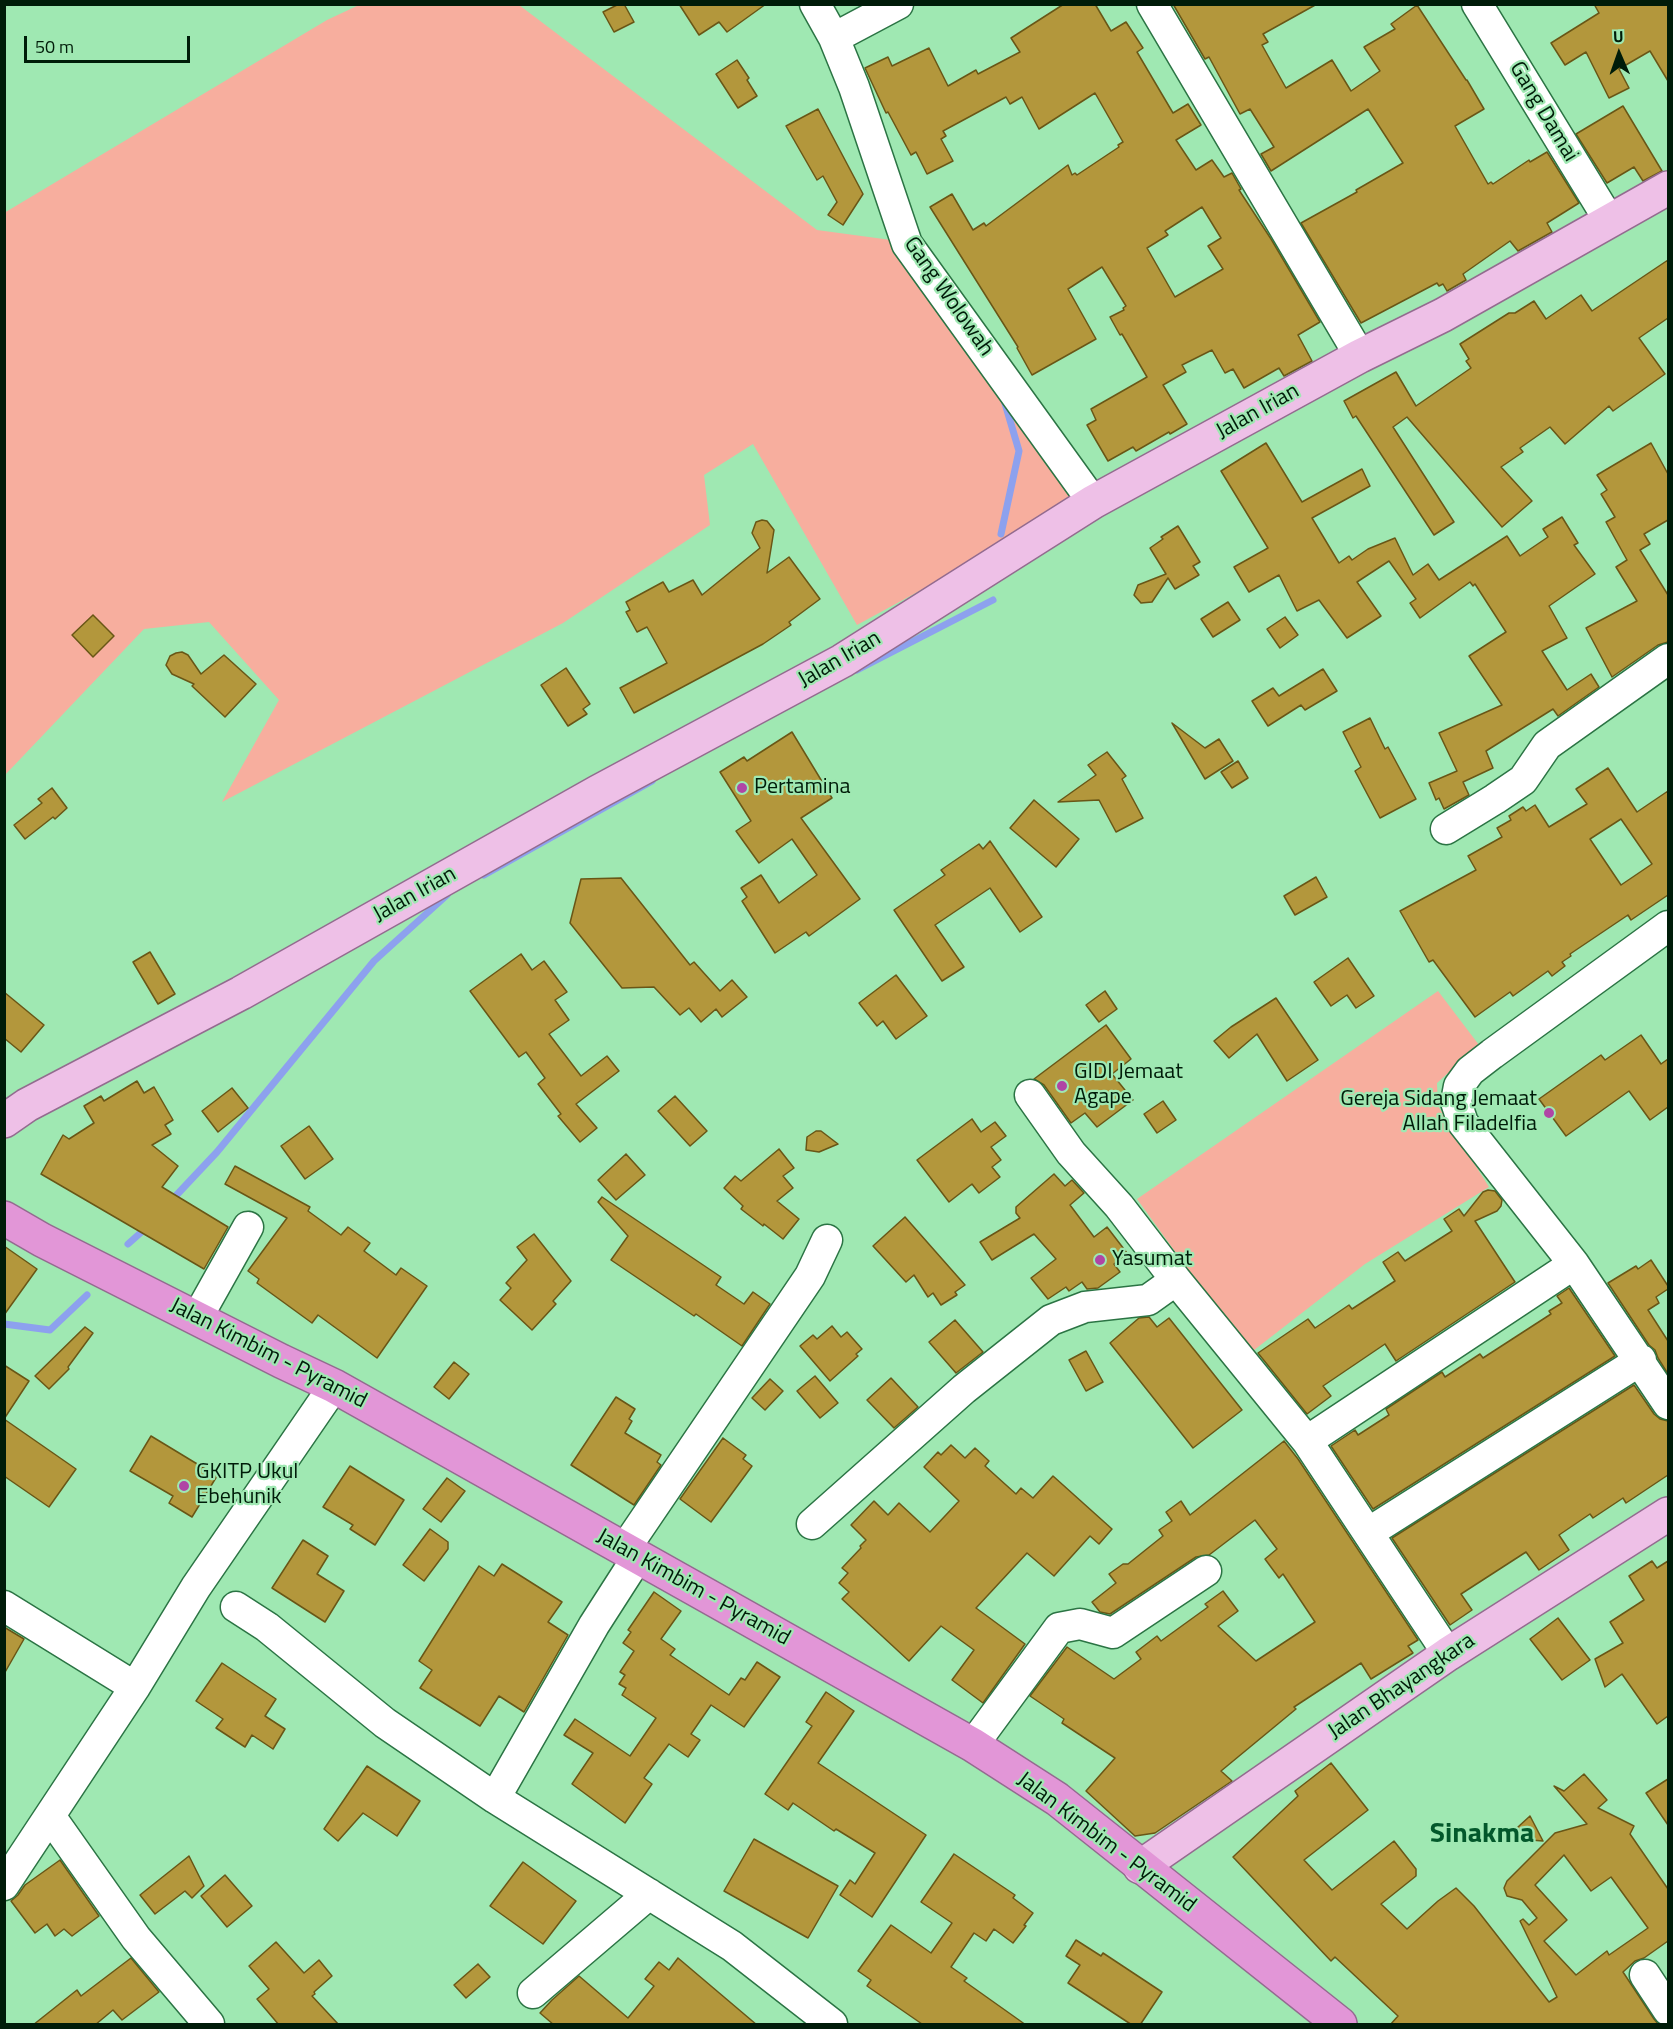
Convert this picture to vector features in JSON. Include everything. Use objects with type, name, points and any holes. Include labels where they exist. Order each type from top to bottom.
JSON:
[{"type":"highway","name":"Jalan Kimbim - Pyramid","points":[[4,1218],[42,1240],[281,1362],[334,1386],[973,1745],[1057,1799],[1340,2025]]},
{"type":"main road","name":"Jalan Irian","points":[[4,1120],[27,1105],[241,993],[598,792],[842,660],[1093,502],[1359,356],[1443,315],[1668,188]]},
{"type":"main road","name":"Jalan Bhayangkara","points":[[1140,1867],[1448,1654],[1668,1514]]},
{"type":"street","name":"Gang Wolowah","points":[[815,4],[834,38],[854,87],[908,244],[1093,502]]},
{"type":"street","points":[[834,38],[898,4]]},
{"type":"street","points":[[1152,4],[1359,356]]},
{"type":"street","name":"Gang Damai","points":[[1477,4],[1609,220]]},
{"type":"street","points":[[1446,829],[1523,780],[1547,745],[1668,659]]},
{"type":"street","points":[[1668,926],[1470,1071],[1459,1086],[1456,1102],[1463,1123],[1574,1264],[1641,1360],[1668,1404]]},
{"type":"street","points":[[1030,1095],[1071,1153],[1119,1206],[1307,1441],[1448,1654]]},
{"type":"street","points":[[197,1318],[248,1227]]},
{"type":"street","points":[[495,1798],[594,1625],[631,1554],[810,1276],[827,1240]]},
{"type":"street","points":[[1307,1441],[1574,1264]]},
{"type":"street","points":[[812,1524],[964,1389],[1051,1320],[1085,1307],[1148,1300],[1176,1280]]},
{"type":"street","points":[[1368,1533],[1641,1360]]},
{"type":"street","points":[[6,1879],[135,1687],[196,1587],[334,1386]]},
{"type":"street","points":[[973,1745],[1059,1628],[1080,1624],[1113,1633],[1206,1571]]},
{"type":"street","points":[[4,1606],[135,1687]]},
{"type":"street","points":[[236,1607],[267,1627],[385,1723],[495,1798],[732,1946],[832,2025]]},
{"type":"street","points":[[50,1816],[136,1938],[209,2025]]},
{"type":"street","points":[[533,1993],[649,1894]]},
{"type":"street","points":[[1646,1975],[1668,2010]]},
{"type":"shaded area","points":[[359,5],[519,5],[817,230],[891,240],[1077,505],[857,625],[753,444],[704,475],[710,525],[563,623],[222,802],[279,700],[209,622],[144,629],[5,775],[4,213],[327,20]]},
{"type":"shaded area","points":[[1438,991],[1479,1045],[1437,1083],[1438,1106],[1489,1187],[1365,1264],[1249,1354],[1137,1199]]},
{"type":"building","points":[[624,4],[634,22],[614,32],[603,12]]},
{"type":"building","points":[[679,4],[766,4],[727,32],[719,22],[699,35]]},
{"type":"building","points":[[1064,4],[1095,4],[1111,31],[1126,22],[1143,48],[1137,52],[1173,113],[1188,104],[1201,125],[1176,140],[1196,170],[1212,160],[1224,177],[1232,173],[1241,189],[1239,190],[1320,322],[1298,335],[1312,361],[1284,376],[1279,368],[1244,388],[1233,369],[1225,373],[1212,350],[1182,365],[1186,372],[1163,385],[1187,424],[1136,451],[1133,447],[1108,461],[1087,425],[1096,420],[1091,409],[1147,377],[1110,317],[1124,310],[1126,306],[1102,267],[1068,289],[1096,339],[1032,375],[1018,347],[930,207],[952,194],[973,230],[984,223],[986,226],[1068,165],[1072,175],[1075,173],[1077,175],[1119,147],[1118,145],[1123,142],[1095,93],[1039,129],[1022,97],[1010,104],[1006,97],[943,131],[946,136],[941,139],[953,161],[927,174],[916,152],[911,155],[888,112],[886,113],[865,68],[888,57],[892,66],[929,48],[948,86],[976,70],[978,74],[1020,52],[1011,38]],"holes":[[[1202,207],[1221,238],[1208,246],[1223,269],[1175,297],[1147,248],[1168,235],[1165,231]]]},
{"type":"building","points":[[1173,4],[1317,4],[1263,34],[1268,42],[1262,45],[1286,88],[1332,60],[1351,91],[1380,71],[1364,47],[1395,29],[1391,24],[1417,5],[1484,109],[1455,126],[1488,184],[1491,182],[1493,184],[1529,160],[1530,162],[1547,152],[1579,203],[1547,223],[1552,232],[1518,251],[1510,241],[1463,274],[1466,280],[1447,291],[1443,284],[1439,286],[1437,283],[1361,323],[1301,223],[1403,163],[1368,109],[1271,171],[1261,154],[1274,147],[1250,109],[1240,114],[1209,57],[1205,59]]},
{"type":"building","points":[[1594,4],[1668,4],[1668,81],[1650,51],[1619,69],[1629,88],[1609,98],[1586,52],[1565,65],[1551,43],[1599,13]]},
{"type":"building","points":[[737,60],[757,96],[738,108],[716,74]]},
{"type":"building","points":[[1623,106],[1662,171],[1643,181],[1634,167],[1607,183],[1576,134]]},
{"type":"building","points":[[818,109],[863,194],[843,225],[828,215],[837,202],[823,176],[817,180],[786,126]]},
{"type":"building","points":[[1668,260],[1668,318],[1639,338],[1665,374],[1613,411],[1609,406],[1565,444],[1550,427],[1520,448],[1523,452],[1501,467],[1532,501],[1502,527],[1407,417],[1393,427],[1454,522],[1434,535],[1356,416],[1353,418],[1344,401],[1396,372],[1416,406],[1471,368],[1466,361],[1469,359],[1460,344],[1509,313],[1515,313],[1534,301],[1546,319],[1581,295],[1592,311]]},
{"type":"building","points":[[1266,443],[1302,502],[1362,469],[1370,486],[1312,518],[1339,563],[1349,556],[1352,560],[1368,549],[1395,538],[1413,575],[1428,564],[1439,580],[1507,536],[1520,556],[1548,537],[1543,529],[1562,517],[1578,543],[1574,545],[1595,574],[1549,606],[1567,638],[1542,651],[1567,690],[1591,674],[1599,687],[1558,716],[1553,709],[1486,751],[1493,768],[1463,782],[1469,795],[1444,809],[1439,798],[1436,800],[1429,783],[1457,771],[1439,733],[1502,705],[1469,656],[1506,632],[1475,584],[1473,586],[1470,582],[1420,618],[1410,603],[1416,599],[1389,561],[1357,582],[1381,616],[1347,638],[1319,600],[1297,611],[1279,575],[1249,592],[1234,567],[1268,548],[1221,471]]},
{"type":"building","points":[[1651,443],[1668,474],[1668,520],[1644,534],[1650,544],[1640,550],[1668,595],[1668,642],[1658,645],[1612,677],[1586,628],[1637,601],[1616,567],[1627,560],[1606,522],[1615,517],[1601,494],[1607,490],[1597,475]]},
{"type":"building","points":[[767,521],[774,530],[767,573],[789,557],[820,599],[789,622],[791,625],[763,644],[634,713],[620,688],[667,663],[647,627],[637,632],[626,612],[630,610],[626,602],[663,582],[669,592],[693,580],[702,595],[760,548],[752,533],[756,522]]},
{"type":"building","points":[[1178,526],[1200,562],[1193,566],[1199,575],[1175,589],[1168,578],[1152,602],[1141,603],[1134,595],[1138,585],[1166,574],[1150,548],[1163,539],[1161,537]]},
{"type":"building","points":[[1228,602],[1240,620],[1213,637],[1201,619]]},
{"type":"building","points":[[93,615],[114,636],[93,657],[72,635]]},
{"type":"building","points":[[1285,617],[1298,635],[1280,648],[1267,629]]},
{"type":"building","points":[[182,652],[188,655],[201,674],[224,655],[256,684],[225,717],[192,686],[194,684],[172,674],[166,665],[170,656]]},
{"type":"building","points":[[566,668],[590,704],[583,709],[587,714],[568,726],[541,685]]},
{"type":"building","points":[[1323,669],[1337,691],[1305,710],[1301,705],[1268,726],[1252,701],[1273,688],[1279,696]]},
{"type":"building","points":[[1370,718],[1385,749],[1388,747],[1416,799],[1380,818],[1355,771],[1361,767],[1343,732]]},
{"type":"building","points":[[1172,723],[1205,748],[1219,739],[1233,761],[1205,779]]},
{"type":"building","points":[[792,732],[832,798],[801,818],[860,899],[809,936],[806,932],[775,953],[742,901],[747,897],[741,888],[761,875],[779,903],[817,875],[792,839],[759,863],[736,831],[751,821],[720,772],[744,757],[747,761]]},
{"type":"building","points":[[1107,752],[1126,776],[1122,779],[1143,818],[1116,832],[1099,800],[1058,802],[1096,775],[1088,765]]},
{"type":"building","points":[[1238,761],[1248,778],[1232,788],[1221,772]]},
{"type":"building","points":[[1608,768],[1637,812],[1668,791],[1668,895],[1631,920],[1628,915],[1570,954],[1571,956],[1562,962],[1565,966],[1552,976],[1548,971],[1513,996],[1510,992],[1475,1017],[1433,960],[1429,962],[1400,911],[1476,870],[1468,856],[1502,837],[1497,828],[1511,820],[1509,816],[1523,807],[1526,811],[1535,805],[1549,827],[1587,804],[1576,789]],"holes":[[[1621,819],[1652,864],[1621,885],[1590,839]]]},
{"type":"building","points":[[52,788],[67,808],[25,839],[14,825],[42,803],[38,799]]},
{"type":"building","points":[[1034,800],[1079,839],[1056,867],[1010,828]]},
{"type":"building","points":[[990,841],[1042,917],[1020,932],[990,888],[935,925],[964,967],[942,981],[894,910],[945,875],[941,870],[979,844],[983,849]]},
{"type":"building","points":[[1316,877],[1327,897],[1295,915],[1284,896]]},
{"type":"building","points":[[621,878],[690,965],[694,962],[720,991],[732,980],[747,997],[722,1017],[716,1009],[701,1022],[689,1008],[680,1015],[654,987],[622,988],[570,923],[581,879]]},
{"type":"building","points":[[150,952],[175,994],[158,1004],[133,962]]},
{"type":"building","points":[[521,954],[532,970],[544,961],[567,992],[555,1000],[569,1020],[549,1034],[581,1076],[607,1056],[619,1071],[576,1104],[597,1128],[580,1142],[558,1116],[561,1114],[538,1084],[545,1078],[526,1052],[519,1057],[470,991]]},
{"type":"building","points":[[1348,958],[1374,996],[1356,1008],[1347,995],[1331,1006],[1314,982]]},
{"type":"building","points":[[896,975],[927,1016],[896,1039],[883,1021],[877,1026],[859,1003]]},
{"type":"building","points":[[1105,991],[1117,1009],[1099,1022],[1086,1005]]},
{"type":"building","points":[[4,992],[44,1025],[21,1052],[4,1038]]},
{"type":"building","points":[[1276,998],[1318,1060],[1287,1081],[1257,1034],[1229,1058],[1214,1041],[1231,1027]]},
{"type":"building","points":[[1106,1025],[1131,1059],[1112,1074],[1133,1100],[1097,1127],[1085,1113],[1071,1123],[1044,1085],[1034,1079]]},
{"type":"building","points":[[1641,1035],[1661,1064],[1668,1059],[1668,1107],[1650,1120],[1629,1091],[1566,1136],[1539,1099],[1601,1055],[1605,1060]]},
{"type":"building","points":[[137,1081],[144,1093],[154,1087],[173,1120],[165,1125],[171,1134],[152,1145],[178,1166],[162,1187],[228,1227],[204,1269],[41,1174],[63,1135],[69,1139],[94,1123],[84,1106],[101,1096],[104,1101]]},
{"type":"building","points":[[232,1088],[248,1108],[218,1132],[202,1111]]},
{"type":"building","points":[[675,1096],[707,1131],[690,1146],[658,1111]]},
{"type":"building","points":[[1163,1101],[1176,1120],[1157,1133],[1144,1114]]},
{"type":"building","points":[[972,1119],[981,1132],[995,1122],[1006,1136],[991,1147],[1001,1160],[992,1167],[1000,1177],[979,1193],[972,1184],[949,1202],[917,1160]]},
{"type":"building","points":[[309,1126],[333,1159],[305,1179],[281,1146]]},
{"type":"building","points":[[816,1131],[821,1131],[838,1144],[819,1152],[806,1150],[807,1137]]},
{"type":"building","points":[[779,1149],[794,1168],[783,1176],[793,1188],[777,1201],[799,1219],[783,1239],[741,1209],[743,1206],[724,1188],[735,1176],[741,1181]]},
{"type":"building","points":[[626,1154],[645,1175],[616,1200],[598,1180]]},
{"type":"building","points":[[235,1166],[310,1207],[308,1211],[341,1235],[348,1227],[370,1243],[364,1251],[396,1275],[401,1268],[427,1286],[377,1358],[318,1315],[312,1323],[257,1283],[259,1279],[248,1271],[287,1218],[225,1184]]},
{"type":"building","points":[[1054,1174],[1065,1186],[1072,1180],[1084,1193],[1070,1205],[1094,1237],[1107,1227],[1127,1253],[1114,1264],[1120,1272],[1098,1288],[1087,1289],[1082,1282],[1069,1291],[1066,1287],[1048,1299],[1031,1278],[1056,1259],[1034,1234],[992,1260],[980,1242],[1020,1218],[1016,1213],[1016,1207]]},
{"type":"building","points":[[1495,1191],[1502,1200],[1501,1206],[1497,1211],[1475,1221],[1515,1282],[1396,1361],[1385,1344],[1323,1386],[1331,1396],[1307,1414],[1258,1353],[1308,1319],[1315,1328],[1349,1305],[1352,1309],[1395,1281],[1383,1262],[1398,1252],[1405,1261],[1452,1231],[1444,1219],[1459,1209],[1464,1216],[1483,1192]]},
{"type":"building","points":[[602,1197],[721,1277],[716,1285],[744,1304],[753,1292],[770,1304],[742,1346],[611,1260],[628,1236],[598,1202]]},
{"type":"building","points":[[905,1217],[965,1285],[955,1292],[957,1295],[941,1305],[933,1293],[928,1297],[914,1275],[906,1282],[873,1246]]},
{"type":"building","points":[[534,1234],[571,1281],[553,1301],[556,1304],[532,1330],[500,1300],[511,1288],[506,1283],[527,1260],[517,1247]]},
{"type":"building","points":[[4,1246],[37,1269],[4,1315]]},
{"type":"building","points":[[1651,1260],[1668,1286],[1668,1289],[1656,1297],[1659,1303],[1648,1310],[1668,1341],[1668,1374],[1655,1350],[1649,1345],[1608,1283],[1636,1266],[1638,1269]]},
{"type":"building","points":[[1569,1288],[1615,1356],[1373,1509],[1331,1446],[1355,1430],[1358,1435],[1389,1415],[1386,1409],[1442,1372],[1445,1377],[1480,1354],[1483,1358],[1551,1314],[1549,1311],[1562,1303],[1557,1296]]},
{"type":"building","points":[[1149,1317],[1157,1327],[1169,1318],[1242,1410],[1193,1448],[1110,1343],[1139,1318]]},
{"type":"building","points":[[955,1320],[983,1352],[956,1373],[929,1342]]},
{"type":"building","points":[[832,1326],[841,1337],[847,1332],[862,1349],[856,1354],[858,1356],[830,1381],[800,1346],[813,1335],[817,1339]]},
{"type":"building","points":[[85,1327],[93,1333],[68,1367],[69,1369],[49,1389],[35,1376]]},
{"type":"building","points":[[1086,1351],[1103,1382],[1086,1391],[1069,1360]]},
{"type":"building","points":[[454,1362],[469,1374],[449,1399],[434,1387]]},
{"type":"building","points":[[4,1365],[29,1381],[4,1419]]},
{"type":"building","points":[[815,1376],[838,1403],[820,1418],[797,1391]]},
{"type":"building","points":[[891,1378],[918,1407],[894,1428],[867,1400]]},
{"type":"building","points":[[770,1379],[783,1391],[765,1410],[752,1398]]},
{"type":"building","points":[[1634,1385],[1654,1414],[1668,1421],[1668,1475],[1626,1503],[1623,1498],[1593,1518],[1590,1514],[1559,1535],[1569,1550],[1539,1570],[1526,1552],[1461,1594],[1472,1610],[1450,1625],[1392,1538]]},
{"type":"building","points":[[616,1397],[635,1409],[629,1419],[632,1421],[625,1433],[661,1455],[657,1462],[661,1465],[634,1505],[571,1465]]},
{"type":"building","points":[[4,1419],[76,1469],[49,1507],[4,1476]]},
{"type":"building","name":"GKITP Ukul Ebehunik","points":[[151,1436],[217,1476],[192,1517],[169,1503],[173,1496],[130,1471]]},
{"type":"building","points":[[723,1438],[746,1455],[743,1459],[752,1466],[711,1522],[680,1499]]},
{"type":"building","points":[[1284,1441],[1418,1640],[1408,1646],[1413,1653],[1371,1679],[1361,1663],[1294,1707],[1296,1709],[1221,1771],[1232,1781],[1155,1833],[1135,1836],[1086,1791],[1115,1758],[1062,1723],[1064,1719],[1030,1696],[1067,1647],[1114,1679],[1141,1659],[1136,1652],[1157,1636],[1161,1641],[1208,1607],[1205,1604],[1223,1591],[1238,1611],[1218,1626],[1256,1661],[1315,1622],[1283,1574],[1279,1578],[1265,1559],[1277,1549],[1255,1520],[1209,1555],[1196,1557],[1110,1614],[1100,1612],[1092,1602],[1116,1583],[1109,1574],[1123,1564],[1128,1564],[1163,1536],[1159,1530],[1172,1521],[1166,1512],[1181,1501],[1190,1515]]},
{"type":"building","points":[[951,1445],[965,1458],[975,1448],[989,1461],[985,1466],[1016,1494],[1021,1488],[1033,1498],[1053,1476],[1112,1529],[1099,1544],[1090,1536],[1054,1576],[1027,1553],[976,1608],[1025,1644],[983,1703],[952,1680],[974,1650],[941,1626],[909,1661],[842,1599],[849,1592],[839,1583],[848,1573],[842,1568],[866,1540],[851,1525],[874,1501],[888,1515],[899,1503],[930,1532],[959,1501],[924,1467],[938,1452],[941,1455]]},
{"type":"building","points":[[350,1466],[404,1500],[375,1545],[350,1529],[353,1525],[323,1507]]},
{"type":"building","points":[[447,1478],[465,1491],[441,1522],[423,1509]]},
{"type":"building","points":[[430,1529],[448,1542],[448,1549],[424,1581],[403,1565]]},
{"type":"building","points":[[303,1540],[328,1556],[317,1574],[344,1591],[325,1622],[272,1588]]},
{"type":"building","points":[[1652,1561],[1657,1568],[1668,1561],[1668,1716],[1657,1724],[1622,1674],[1605,1687],[1595,1659],[1623,1643],[1610,1622],[1644,1600],[1629,1576]]},
{"type":"building","points":[[502,1564],[562,1602],[548,1622],[568,1635],[524,1712],[499,1696],[480,1726],[420,1688],[432,1670],[419,1661],[479,1566],[494,1576]]},
{"type":"building","points":[[654,1592],[681,1611],[661,1639],[675,1649],[670,1655],[729,1695],[741,1678],[745,1680],[757,1662],[780,1677],[744,1727],[711,1705],[691,1734],[700,1740],[688,1757],[669,1744],[644,1778],[652,1784],[625,1823],[572,1784],[593,1753],[564,1735],[575,1719],[630,1756],[656,1718],[622,1695],[626,1688],[619,1684],[625,1675],[620,1672],[634,1651],[623,1643],[631,1632],[628,1630]]},
{"type":"building","points":[[1558,1618],[1590,1660],[1562,1680],[1530,1639]]},
{"type":"building","points":[[4,1627],[24,1639],[4,1674]]},
{"type":"building","points":[[222,1663],[276,1699],[265,1716],[285,1729],[273,1749],[252,1735],[245,1747],[216,1728],[223,1719],[196,1701]]},
{"type":"building","points":[[826,1692],[854,1711],[818,1763],[926,1835],[872,1917],[840,1895],[850,1880],[855,1884],[875,1853],[836,1829],[834,1831],[793,1803],[788,1810],[765,1794],[812,1726],[806,1722]]},
{"type":"building","points":[[1331,1763],[1368,1810],[1304,1860],[1332,1890],[1394,1841],[1416,1869],[1416,1876],[1381,1904],[1407,1929],[1456,1888],[1474,1906],[1549,2002],[1557,1997],[1520,1921],[1523,1919],[1529,1925],[1537,1918],[1522,1900],[1507,1896],[1504,1888],[1507,1881],[1555,1833],[1587,1824],[1554,1786],[1564,1791],[1584,1774],[1607,1800],[1598,1808],[1634,1826],[1630,1834],[1668,1889],[1668,1941],[1644,1958],[1635,1961],[1623,1972],[1659,2025],[1390,2025],[1398,2016],[1335,1957],[1331,1961],[1233,1857],[1298,1796],[1295,1791]],"holes":[[[1564,1855],[1591,1891],[1611,1877],[1648,1928],[1609,1955],[1607,1951],[1576,1975],[1544,1941],[1567,1920],[1535,1885]]]},
{"type":"building","points":[[367,1766],[420,1801],[397,1836],[363,1813],[338,1841],[324,1829]]},
{"type":"building","points":[[1668,1779],[1668,1825],[1646,1793]]},
{"type":"building","points":[[1530,1816],[1543,1841],[1506,1838]]},
{"type":"building","points":[[754,1839],[838,1886],[808,1938],[724,1891]]},
{"type":"building","points":[[954,1854],[1015,1895],[1013,1898],[1033,1913],[1013,1943],[994,1929],[986,1941],[974,1933],[951,1967],[967,1978],[964,1981],[1026,2025],[922,2024],[867,1986],[871,1980],[858,1971],[891,1925],[931,1953],[952,1923],[921,1902]]},
{"type":"building","points":[[189,1856],[204,1886],[192,1898],[185,1891],[155,1914],[140,1895]]},
{"type":"building","points":[[60,1860],[99,1916],[72,1936],[64,1929],[55,1936],[47,1924],[35,1933],[11,1901],[25,1885]]},
{"type":"building","points":[[523,1862],[576,1901],[543,1944],[490,1906]]},
{"type":"building","points":[[225,1875],[252,1906],[227,1927],[201,1896]]},
{"type":"building","points":[[1076,1940],[1101,1956],[1103,1953],[1162,1992],[1140,2025],[1132,2025],[1068,1983],[1080,1965],[1066,1956]]},
{"type":"building","points":[[276,1942],[304,1973],[319,1960],[332,1976],[312,1996],[339,2025],[279,2025],[257,1999],[269,1989],[249,1966]]},
{"type":"building","points":[[131,1958],[159,1992],[122,2020],[113,2010],[95,2025],[33,2025],[77,1990],[81,1996]]},
{"type":"building","points":[[678,1958],[757,2025],[554,2025],[540,2013],[579,1976],[628,2018],[654,1986],[645,1979],[659,1962],[669,1970]]},
{"type":"building","points":[[478,1964],[490,1977],[466,1998],[454,1985]]},
{"type":"waterway","points":[[1001,534],[1019,451],[1004,400]]},
{"type":"waterway","points":[[857,670],[993,600]]},
{"type":"waterway","points":[[484,875],[652,781]]},
{"type":"waterway","points":[[170,1202],[217,1152],[374,961],[447,895]]},
{"type":"waterway","points":[[128,1244],[146,1228]]},
{"type":"waterway","points":[[4,1324],[50,1330],[87,1295]]},
{"type":"place","name":"Pertamina","points":[[742,788]]},
{"type":"place","name":"GIDI Jemaat Agape","points":[[1062,1086]]},
{"type":"place","name":"Gereja Sidang Jemaat Allah Filadelfia","points":[[1549,1113]]},
{"type":"place","name":"Yasumat","points":[[1100,1260]]},
{"type":"place","name":"GKITP Ukul Ebehunik","points":[[184,1486]]},
{"type":"district","name":"Sinakma","points":[[1482,1835]]}]
